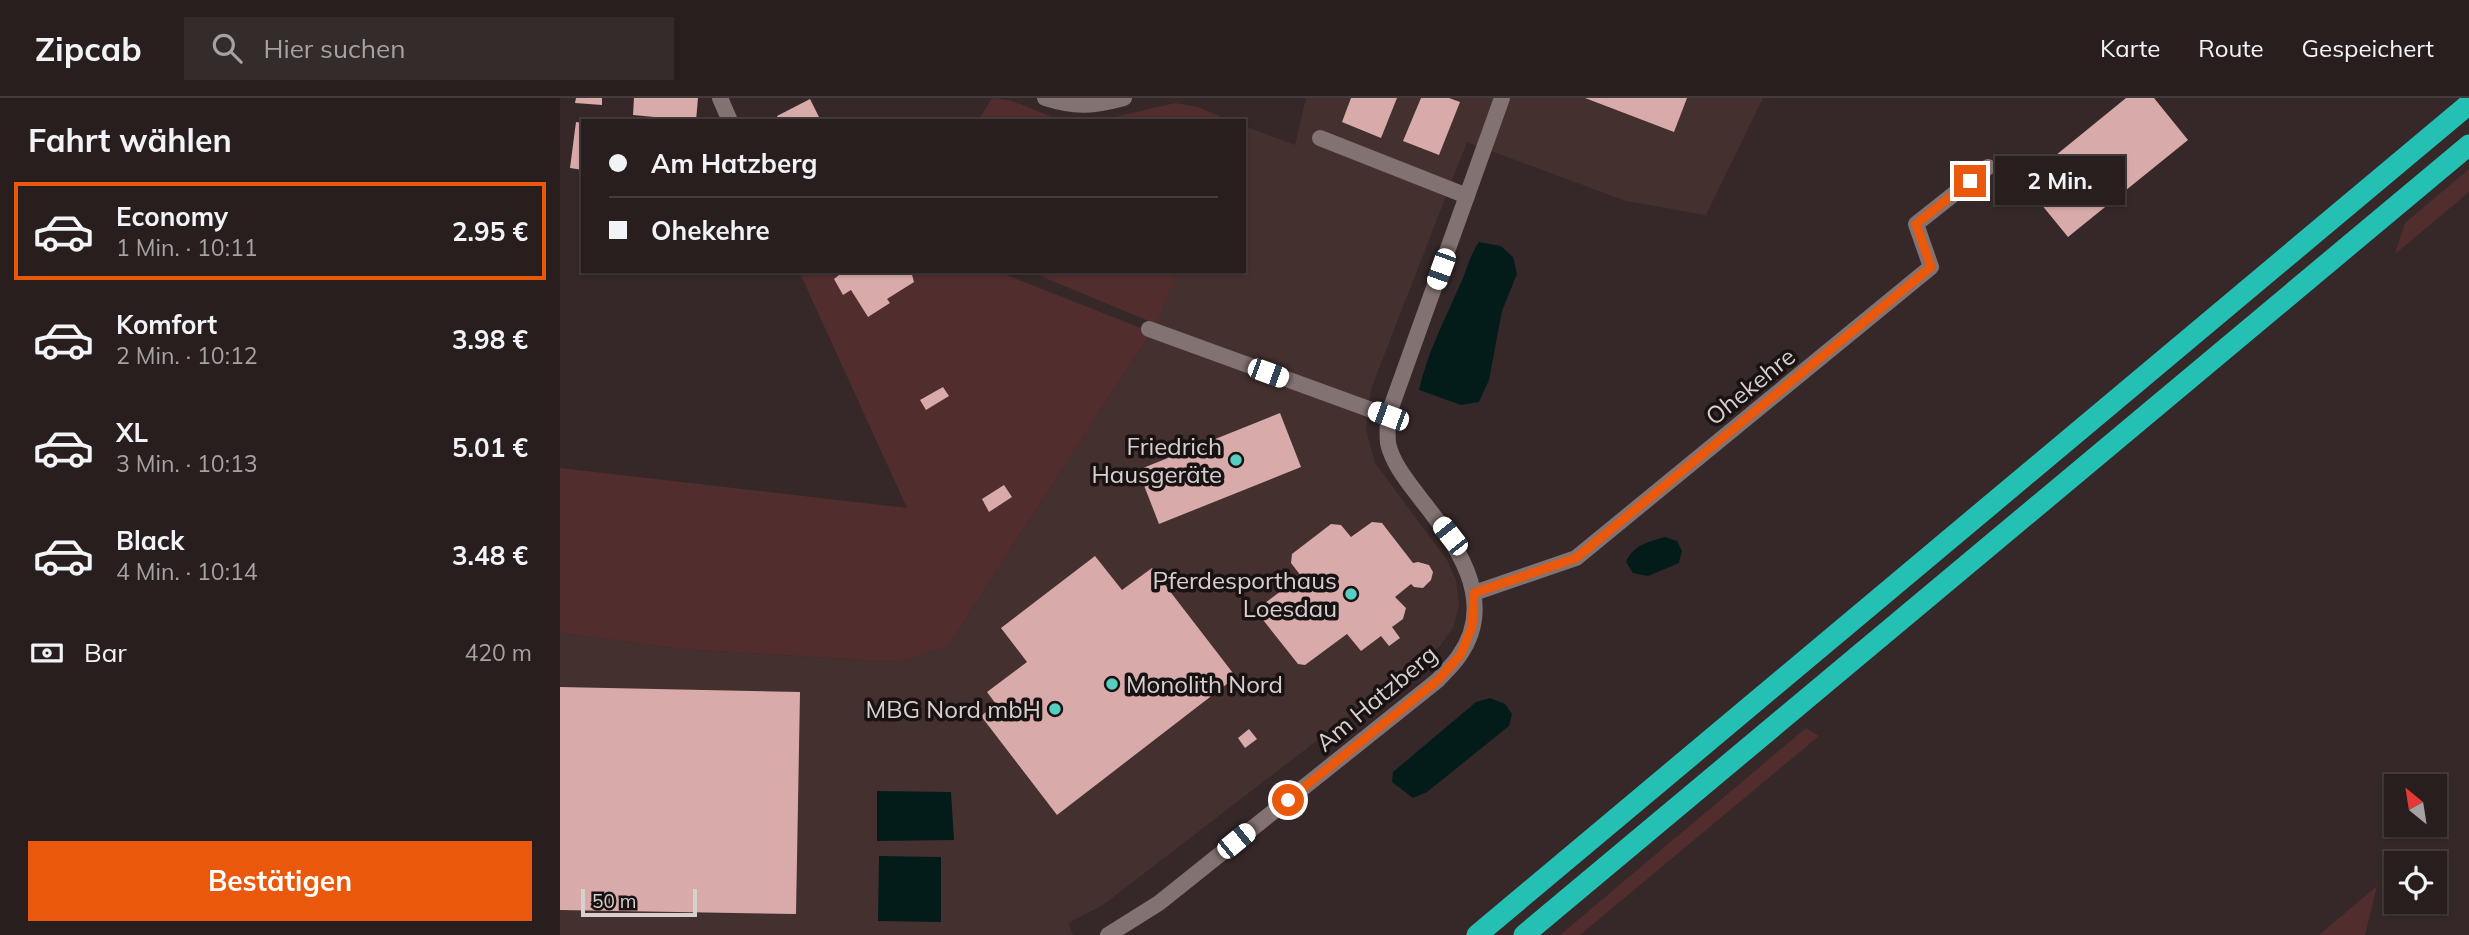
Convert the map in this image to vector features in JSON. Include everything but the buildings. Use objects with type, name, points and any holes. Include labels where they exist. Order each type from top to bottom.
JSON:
[{"type":"highway","points":[[1477,935],[2469,104]]},
{"type":"highway","points":[[1524,935],[2469,145]]},
{"type":"street","points":[[720,98],[729,119]]},
{"type":"street","points":[[1045,98],[1067,105],[1096,106],[1124,98]]},
{"type":"street","name":"Am Hatzberg","points":[[1108,935],[1159,903],[1438,680],[1461,654],[1472,626],[1474,593],[1465,563],[1450,536],[1402,474],[1388,443],[1388,416],[1502,98]]},
{"type":"street","points":[[1320,138],[1467,196]]},
{"type":"street","name":"Ohekehre","points":[[1474,593],[1576,558],[1931,267],[1916,224],[1988,167]]},
{"type":"street","points":[[1149,329],[1388,416]]},
{"type":"shaded area","points":[[992,98],[1010,101],[1059,119],[979,119]]},
{"type":"shaded area","points":[[1306,98],[1763,98],[1706,215],[1626,201],[1467,142],[1371,389],[1366,429],[1375,463],[1447,560],[1456,580],[1459,606],[1453,628],[1440,646],[1103,905],[1068,923],[1073,935],[560,935],[560,633],[682,649],[898,662],[948,646],[1151,332],[1177,273],[1246,273],[1246,127],[1295,145]]},
{"type":"shaded area","points":[[1175,103],[1198,107],[1225,119],[1107,119]]},
{"type":"shaded area","points":[[2469,169],[2469,192],[2395,254],[2405,223]]},
{"type":"shaded area","points":[[800,273],[1001,273],[1151,332],[948,646],[898,662],[682,649],[560,633],[560,468],[907,508]]},
{"type":"shaded area","points":[[1033,273],[1177,273],[1156,324]]},
{"type":"shaded area","points":[[1806,728],[1819,736],[1580,935],[1560,935]]},
{"type":"shaded area","points":[[2377,886],[2365,935],[2319,935]]},
{"type":"water","points":[[1479,242],[1501,246],[1513,257],[1517,274],[1502,311],[1489,380],[1479,402],[1461,405],[1419,390],[1436,338]]},
{"type":"water","points":[[1665,537],[1677,541],[1682,551],[1679,563],[1648,576],[1633,573],[1626,562],[1629,556],[1642,545]]},
{"type":"water","points":[[1490,698],[1505,704],[1512,714],[1509,726],[1427,792],[1413,798],[1392,782],[1393,772],[1476,702]]},
{"type":"water","points":[[877,791],[951,792],[954,840],[877,841]]},
{"type":"water","points":[[879,856],[941,857],[941,922],[878,921]]},
{"type":"place","name":"Friedrich Hausgeräte","points":[[1236,460]]},
{"type":"place","name":"Pferdesporthaus Loesdau","points":[[1351,594]]},
{"type":"place","name":"Monolith Nord","points":[[1112,684]]},
{"type":"place","name":"MBG Nord mbH","points":[[1055,709]]},
{"type":"route","points":[[1288,800],[1438,680],[1461,654],[1472,626],[1474,593],[1576,558],[1931,267],[1916,224],[1970,181]]}]
